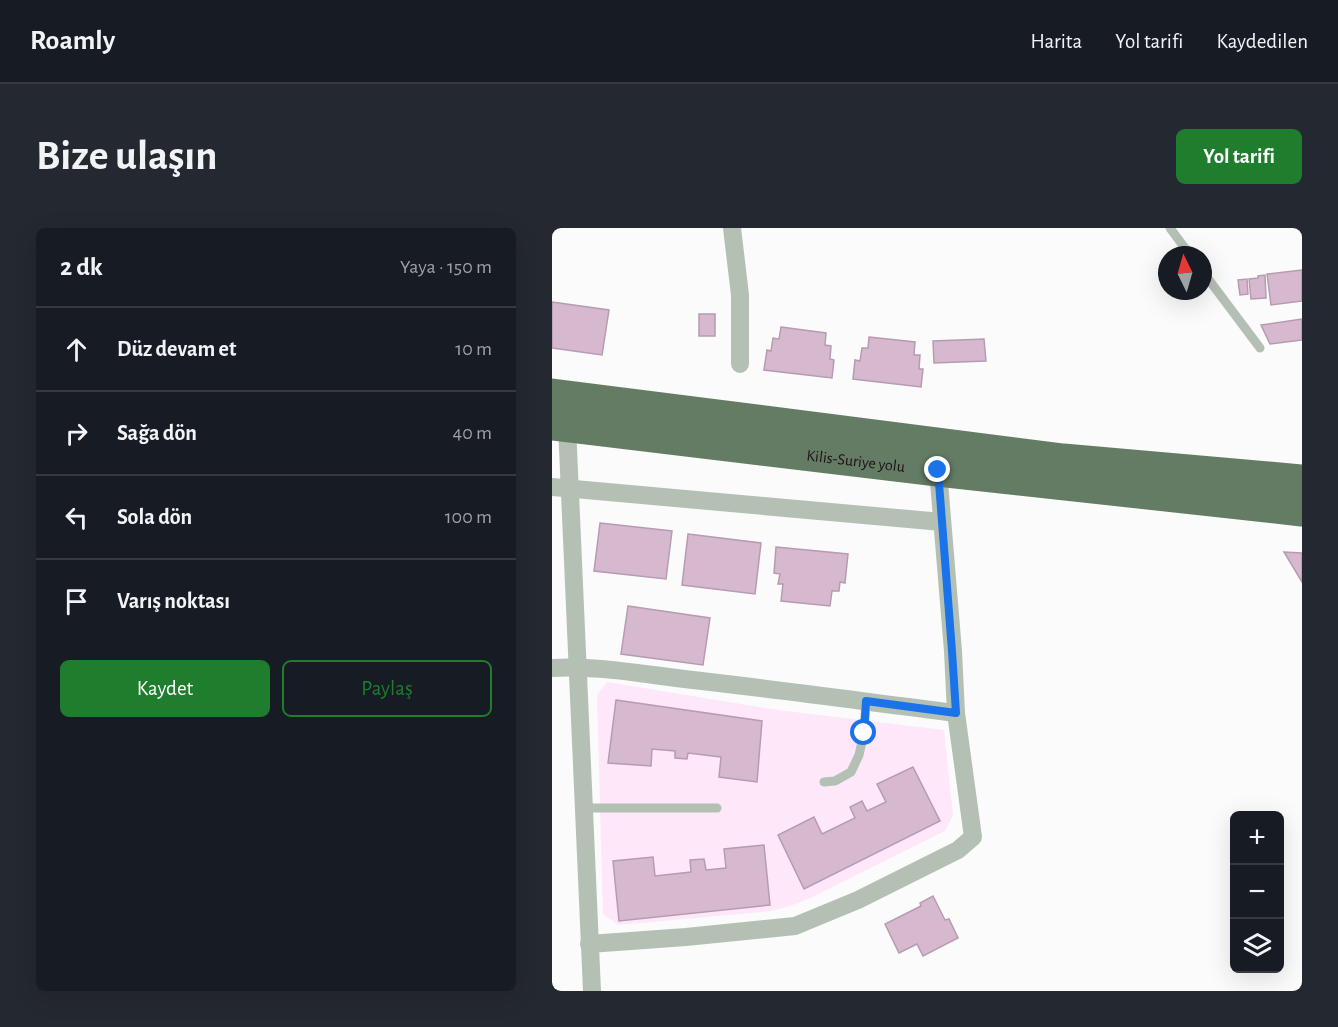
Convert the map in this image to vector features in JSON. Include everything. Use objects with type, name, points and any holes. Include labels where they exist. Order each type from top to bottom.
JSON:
[{"type":"highway","points":[[552,395],[1063,460],[1302,481]]},
{"type":"highway","name":"Kilis-Suriye yolu","points":[[560,425],[1302,510]]},
{"type":"street","points":[[732,228],[740,295],[740,364]]},
{"type":"street","points":[[560,425],[571,489],[592,991]]},
{"type":"street","points":[[590,944],[795,926],[858,900],[958,850],[973,837],[956,713],[938,470]]},
{"type":"street","points":[[552,487],[942,522]]},
{"type":"street","points":[[552,669],[579,668],[747,686],[956,713]]},
{"type":"lane","points":[[1170,228],[1183,246]]},
{"type":"lane","points":[[1212,284],[1260,348]]},
{"type":"lane","points":[[824,782],[835,781],[851,772],[859,755],[866,701]]},
{"type":"lane","points":[[584,808],[717,808]]},
{"type":"shaded area","points":[[607,682],[778,710],[944,730],[953,815],[945,831],[790,906],[771,911],[618,925],[603,914],[597,695]]},
{"type":"building","points":[[1302,270],[1302,301],[1271,305],[1267,274]]},
{"type":"building","points":[[1265,275],[1266,298],[1251,299],[1249,279]]},
{"type":"building","points":[[1247,279],[1248,294],[1240,295],[1238,280]]},
{"type":"building","points":[[552,302],[609,310],[602,355],[552,348]]},
{"type":"building","points":[[699,314],[715,314],[715,336],[699,336]]},
{"type":"building","points":[[1302,319],[1302,340],[1270,344],[1261,325]]},
{"type":"building","points":[[781,327],[826,333],[825,345],[831,346],[830,359],[834,360],[832,378],[764,370],[767,350],[771,351],[773,338],[779,339]]},
{"type":"building","points":[[869,337],[915,342],[914,355],[920,355],[919,369],[923,369],[921,387],[853,379],[855,360],[860,361],[862,348],[868,348]]},
{"type":"building","points":[[984,339],[986,361],[934,363],[933,341]]},
{"type":"building","points":[[600,523],[672,531],[666,579],[594,571]]},
{"type":"building","points":[[688,534],[761,543],[755,594],[682,585]]},
{"type":"building","points":[[776,547],[848,554],[845,583],[840,582],[839,591],[832,591],[830,606],[781,601],[783,584],[778,584],[780,574],[774,573]]},
{"type":"building","points":[[1284,552],[1302,553],[1302,582]]},
{"type":"building","points":[[628,606],[710,618],[703,665],[621,654]]},
{"type":"building","points":[[616,700],[762,721],[757,782],[719,777],[721,757],[688,753],[687,759],[675,758],[675,751],[652,749],[651,766],[608,763]]},
{"type":"building","points":[[913,767],[940,821],[804,889],[778,835],[814,817],[822,834],[855,818],[850,807],[862,801],[867,811],[886,802],[877,784]]},
{"type":"building","points":[[764,845],[770,905],[619,921],[613,861],[653,857],[655,876],[691,872],[690,860],[704,859],[706,870],[726,868],[724,849]]},
{"type":"building","points":[[933,896],[945,920],[949,919],[958,938],[923,956],[917,944],[899,953],[885,924],[921,906],[920,903]]},
{"type":"route","points":[[864,733],[866,701],[956,713],[938,470]]}]
